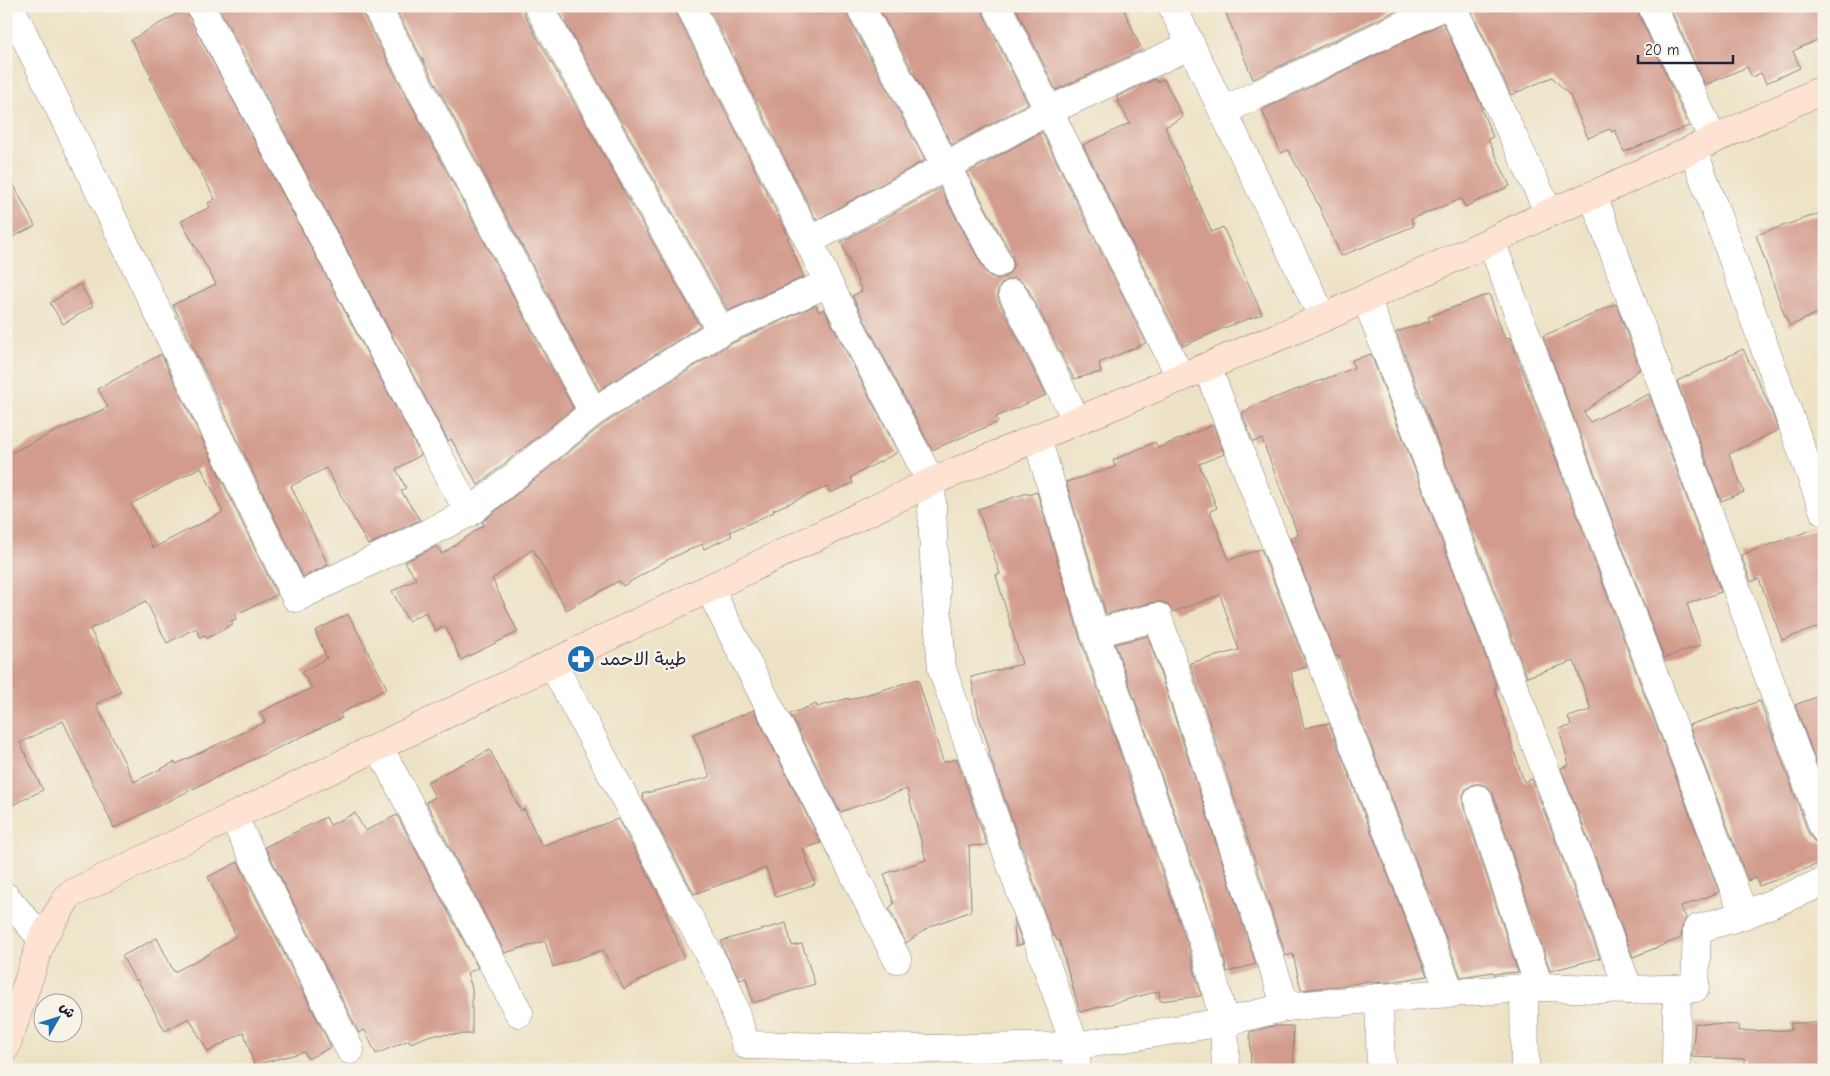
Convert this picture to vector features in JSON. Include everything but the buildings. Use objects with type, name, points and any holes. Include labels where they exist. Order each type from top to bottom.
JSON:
[{"type":"main road","points":[[9,1027],[42,939],[70,895],[931,482],[1323,318],[1549,213],[1593,195],[1824,89]]},
{"type":"street","points":[[10,6],[296,598],[469,513],[593,412],[721,331],[828,283]]},
{"type":"street","points":[[200,6],[469,513]]},
{"type":"street","points":[[376,6],[593,412]]},
{"type":"street","points":[[538,6],[721,331]]},
{"type":"street","points":[[690,6],[828,283],[931,482],[935,580],[942,669],[1076,1058]]},
{"type":"street","points":[[860,6],[998,263]]},
{"type":"street","points":[[997,6],[1181,378]]},
{"type":"street","points":[[1172,6],[1323,318]]},
{"type":"street","points":[[1223,111],[1443,6]]},
{"type":"street","points":[[1452,6],[1549,213]]},
{"type":"street","points":[[1652,6],[1703,145],[1822,502]]},
{"type":"street","points":[[808,241],[1048,111],[1190,45]]},
{"type":"street","points":[[1593,195],[1824,829]]},
{"type":"street","points":[[1491,241],[1744,915]]},
{"type":"street","points":[[1013,294],[1076,421]]},
{"type":"street","points":[[1366,298],[1628,990]]},
{"type":"street","points":[[1207,367],[1450,992]]},
{"type":"street","points":[[1037,438],[1095,634],[1205,947],[1224,1022],[1226,1070]]},
{"type":"street","points":[[709,588],[897,959]]},
{"type":"street","points":[[1095,634],[1158,617],[1286,1007]]},
{"type":"street","points":[[552,663],[727,988],[746,1044],[931,1060],[1076,1058],[1286,1007],[1450,992],[1531,988],[1628,990],[1695,988],[1697,929],[1744,915],[1824,882]]},
{"type":"street","points":[[379,747],[519,1013]]},
{"type":"street","points":[[1478,798],[1531,988],[1525,1070]]},
{"type":"street","points":[[233,817],[350,1050]]},
{"type":"street","points":[[6,897],[42,939]]},
{"type":"street","points":[[1676,1070],[1677,988]]},
{"type":"street","points":[[1379,998],[1381,1070]]},
{"type":"place","name":"طيبة الاحمد","points":[[581,659]]}]
